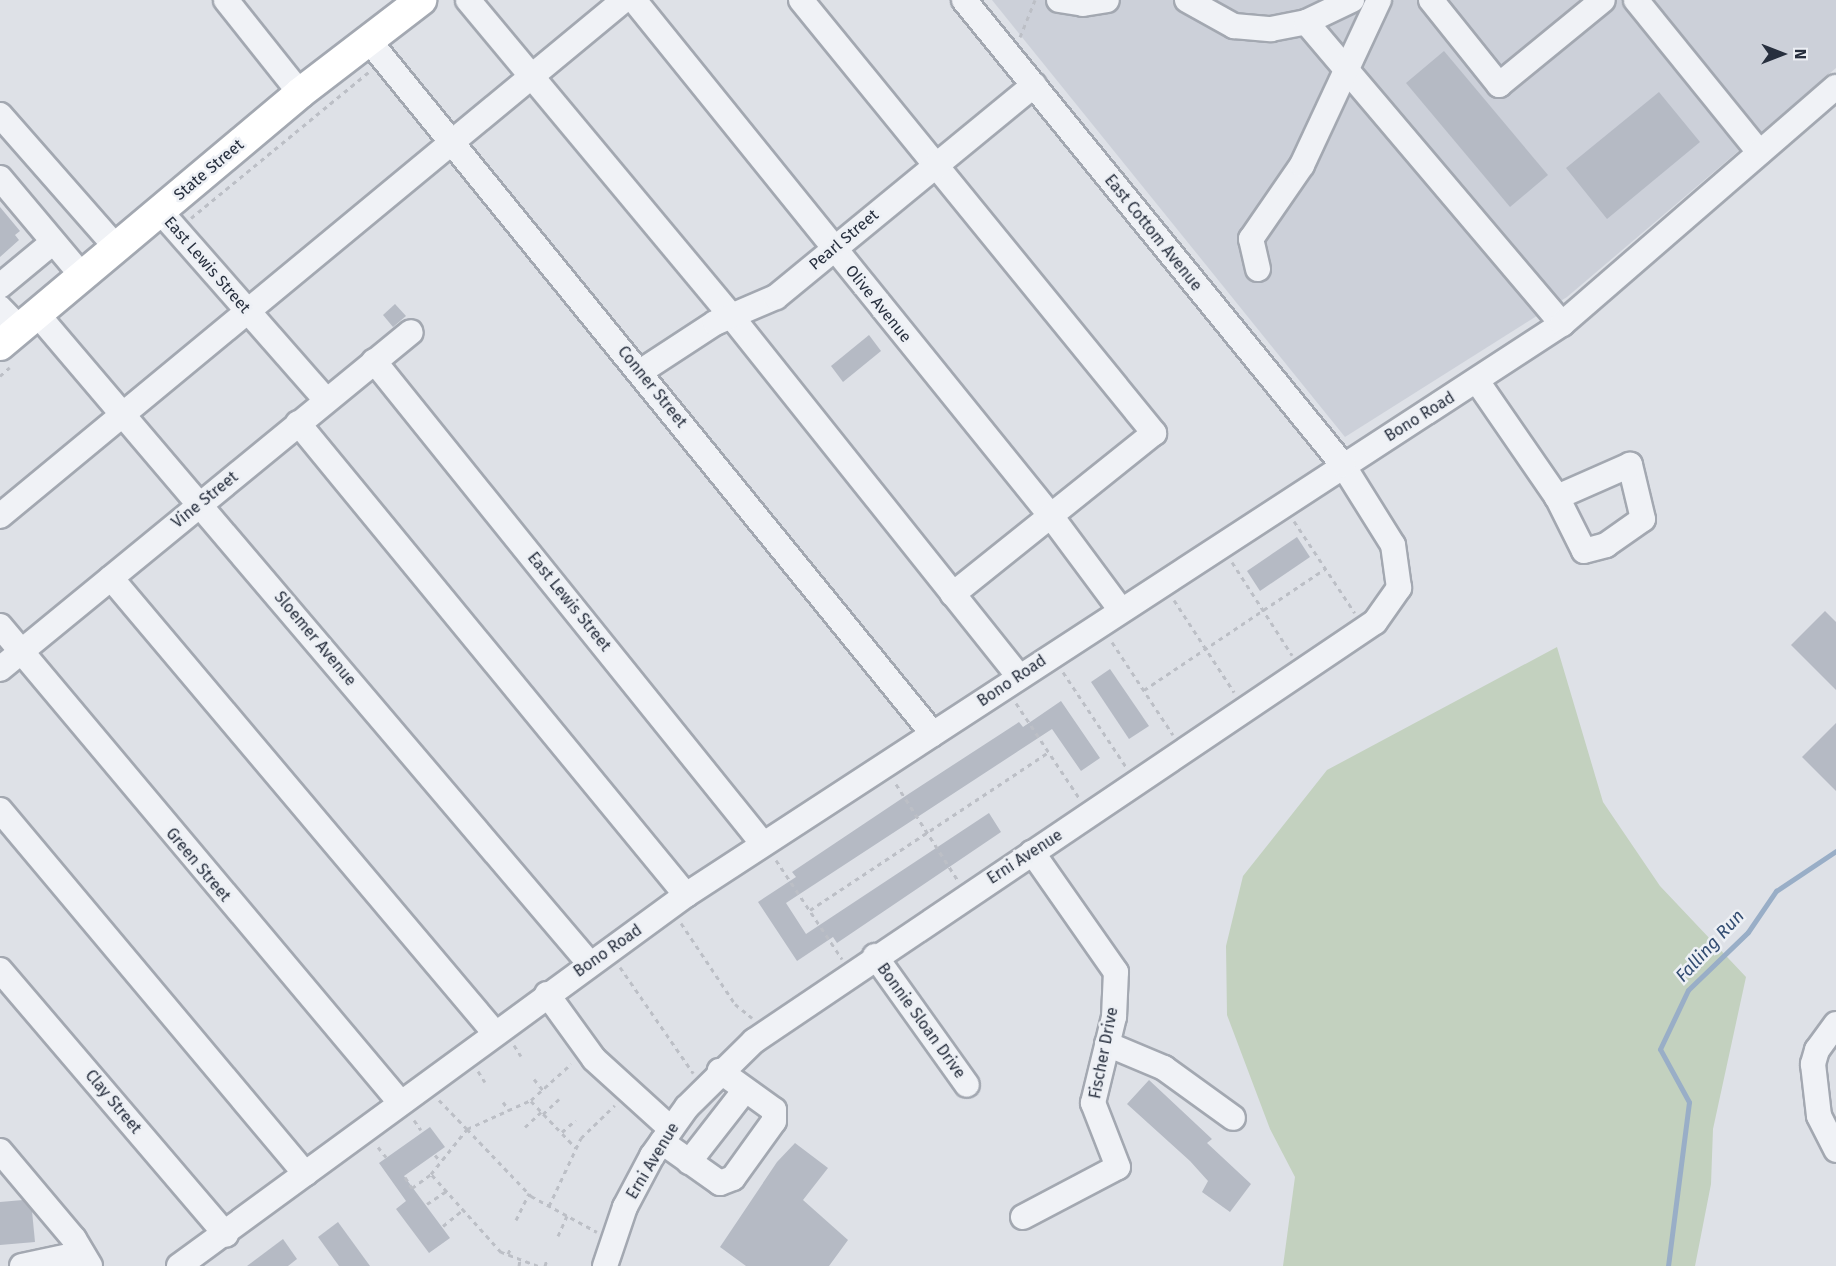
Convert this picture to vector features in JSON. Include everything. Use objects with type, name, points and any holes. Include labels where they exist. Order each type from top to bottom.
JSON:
[{"type":"main road","name":"State Street","points":[[15,332],[116,247],[168,220],[300,93],[376,51],[421,0]]},
{"type":"street","points":[[226,0],[300,93]]},
{"type":"street","points":[[468,0],[732,317],[953,594],[1016,686]]},
{"type":"street","points":[[0,516],[624,0]]},
{"type":"street","name":"Olive Avenue","points":[[634,0],[832,249],[1050,516],[1120,609]]},
{"type":"street","points":[[801,0],[1154,433],[953,594]]},
{"type":"street","name":"East Cottom Avenue","points":[[964,0],[1342,465]]},
{"type":"street","points":[[1059,0],[1083,4],[1107,0]]},
{"type":"street","points":[[1187,0],[1234,26],[1271,29],[1306,22],[1352,0]]},
{"type":"street","points":[[1258,269],[1251,239],[1302,165],[1350,70],[1379,0]]},
{"type":"street","points":[[1431,0],[1499,85],[1603,0]]},
{"type":"street","points":[[1636,0],[1759,152]]},
{"type":"street","points":[[1306,22],[1350,70],[1562,324]]},
{"type":"street","name":"Conner Street","points":[[376,51],[933,734]]},
{"type":"street","name":"Pearl Street","points":[[640,372],[715,323],[776,297],[935,164],[1034,85]]},
{"type":"street","name":"Bono Road","points":[[179,1266],[226,1235],[305,1174],[404,1107],[494,1032],[686,895],[768,850],[933,734],[1016,686],[1120,609],[1342,465],[1477,381],[1562,324],[1836,87]]},
{"type":"street","points":[[0,115],[116,247]]},
{"type":"street","points":[[0,178],[83,277]]},
{"type":"street","name":"East Lewis Street","points":[[168,220],[325,399]]},
{"type":"street","points":[[0,286],[53,242]]},
{"type":"street","name":"Sloemer Avenue","points":[[15,332],[125,413],[590,964]]},
{"type":"street","name":"Vine Street","points":[[0,669],[201,505],[325,399],[411,332]]},
{"type":"street","name":"East Lewis Street","points":[[374,361],[768,850]]},
{"type":"street","points":[[1477,381],[1557,497]]},
{"type":"street","points":[[298,423],[686,895]]},
{"type":"street","name":"Erni Avenue","points":[[605,1266],[625,1207],[666,1136],[720,1071],[801,1006],[1385,613],[1399,588],[1398,559],[1342,465]]},
{"type":"street","points":[[111,578],[494,1032]]},
{"type":"street","name":"Green Street","points":[[0,626],[404,1107]]},
{"type":"street","points":[[0,810],[305,1174]]},
{"type":"street","name":"Fischer Drive","points":[[1023,1217],[1118,1167],[1093,1103],[1107,1044],[1116,972],[1032,852]]},
{"type":"street","name":"Bonnie Sloan Drive","points":[[875,956],[967,1085]]},
{"type":"street","name":"Clay Street","points":[[0,970],[226,1235]]},
{"type":"street","points":[[547,994],[594,1059],[689,1162],[720,1183],[733,1178],[774,1120],[774,1110],[720,1071]]},
{"type":"street","points":[[1836,1024],[1817,1050],[1813,1064],[1819,1116],[1836,1150]]},
{"type":"street","points":[[1107,1044],[1164,1068],[1233,1119]]},
{"type":"street","points":[[689,1162],[745,1090]]},
{"type":"street","points":[[0,1151],[86,1260]]},
{"type":"street","points":[[22,1266],[86,1260]]},
{"type":"path","points":[[1017,44],[1035,0]]},
{"type":"path","points":[[168,220],[376,51]]},
{"type":"path","points":[[0,376],[15,332]]},
{"type":"path","points":[[1289,515],[1358,618]]},
{"type":"path","points":[[1227,556],[1295,660]]},
{"type":"path","points":[[1144,690],[1325,569]]},
{"type":"path","points":[[1170,593],[1238,698]]},
{"type":"path","points":[[1107,634],[1175,739]]},
{"type":"path","points":[[1059,666],[1128,770]]},
{"type":"path","points":[[1016,686],[1049,752],[1081,800]]},
{"type":"path","points":[[810,910],[1049,752]]},
{"type":"path","points":[[892,777],[959,883]]},
{"type":"path","points":[[768,850],[842,959]]},
{"type":"path","points":[[679,919],[735,1004],[753,1020]]},
{"type":"path","points":[[616,960],[695,1075]]},
{"type":"path","points":[[405,1177],[412,1188],[431,1174],[467,1129],[531,1101],[573,1062]]},
{"type":"path","points":[[534,1079],[543,1090]]},
{"type":"path","points":[[434,1094],[529,1193],[601,1234]]},
{"type":"path","points":[[549,1206],[581,1138],[623,1098]]},
{"type":"path","points":[[525,1127],[559,1100]]},
{"type":"path","points":[[531,1101],[576,1148]]},
{"type":"path","points":[[503,1102],[508,1110]]},
{"type":"path","points":[[404,1107],[421,1130]]},
{"type":"path","points":[[561,1133],[576,1120]]},
{"type":"path","points":[[373,1141],[386,1157]]},
{"type":"path","points":[[435,1155],[441,1162]]},
{"type":"path","points":[[431,1174],[463,1210],[508,1254],[538,1266]]},
{"type":"path","points":[[427,1204],[446,1191]]},
{"type":"path","points":[[516,1220],[529,1193]]},
{"type":"path","points":[[443,1226],[463,1210]]},
{"type":"path","points":[[558,1236],[567,1216]]},
{"type":"path","points":[[508,1254],[511,1246]]},
{"type":"path","points":[[519,1266],[520,1259]]},
{"type":"path","points":[[545,1266],[547,1259]]},
{"type":"shaded area","points":[[992,0],[1836,0],[1836,68],[1567,297],[1345,437]]},
{"type":"green space","points":[[1557,647],[1603,802],[1660,886],[1746,977],[1713,1129],[1711,1184],[1695,1266],[1283,1266],[1295,1177],[1270,1129],[1227,1015],[1226,946],[1243,876],[1327,770]]},
{"type":"building","points":[[1444,51],[1548,175],[1510,207],[1406,83]]},
{"type":"building","points":[[1659,92],[1700,142],[1607,219],[1566,168]]},
{"type":"building","points":[[0,207],[20,231],[15,235],[19,240],[0,257]]},
{"type":"building","points":[[395,304],[406,316],[393,327],[383,315]]},
{"type":"building","points":[[869,335],[881,351],[843,382],[831,366]]},
{"type":"building","points":[[1297,537],[1310,557],[1260,591],[1247,571]]},
{"type":"building","points":[[1825,611],[1836,622],[1836,690],[1791,645]]},
{"type":"building","points":[[1110,669],[1149,726],[1129,739],[1091,682]]},
{"type":"building","points":[[1061,701],[1100,758],[1081,771],[1052,729],[786,903],[806,934],[989,813],[1001,832],[837,943],[833,937],[797,961],[758,902],[796,877],[792,872],[910,793],[1019,722],[1023,727]]},
{"type":"building","points":[[1836,723],[1836,791],[1802,757]]},
{"type":"building","points":[[1149,1080],[1212,1139],[1207,1143],[1251,1184],[1230,1212],[1202,1192],[1208,1181],[1190,1161],[1127,1104]]},
{"type":"building","points":[[430,1127],[445,1147],[404,1176],[450,1238],[429,1253],[396,1209],[406,1201],[379,1163]]},
{"type":"building","points":[[795,1143],[828,1168],[803,1200],[848,1240],[829,1266],[746,1266],[720,1247],[777,1162]]},
{"type":"building","points":[[23,1200],[32,1211],[35,1242],[0,1245],[0,1202]]},
{"type":"building","points":[[338,1222],[370,1266],[339,1266],[318,1237]]},
{"type":"building","points":[[283,1239],[297,1259],[288,1266],[247,1266]]},
{"type":"waterway","name":"Falling Run","points":[[1668,1266],[1689,1102],[1660,1049],[1688,990],[1748,932],[1776,891],[1836,851]]}]
